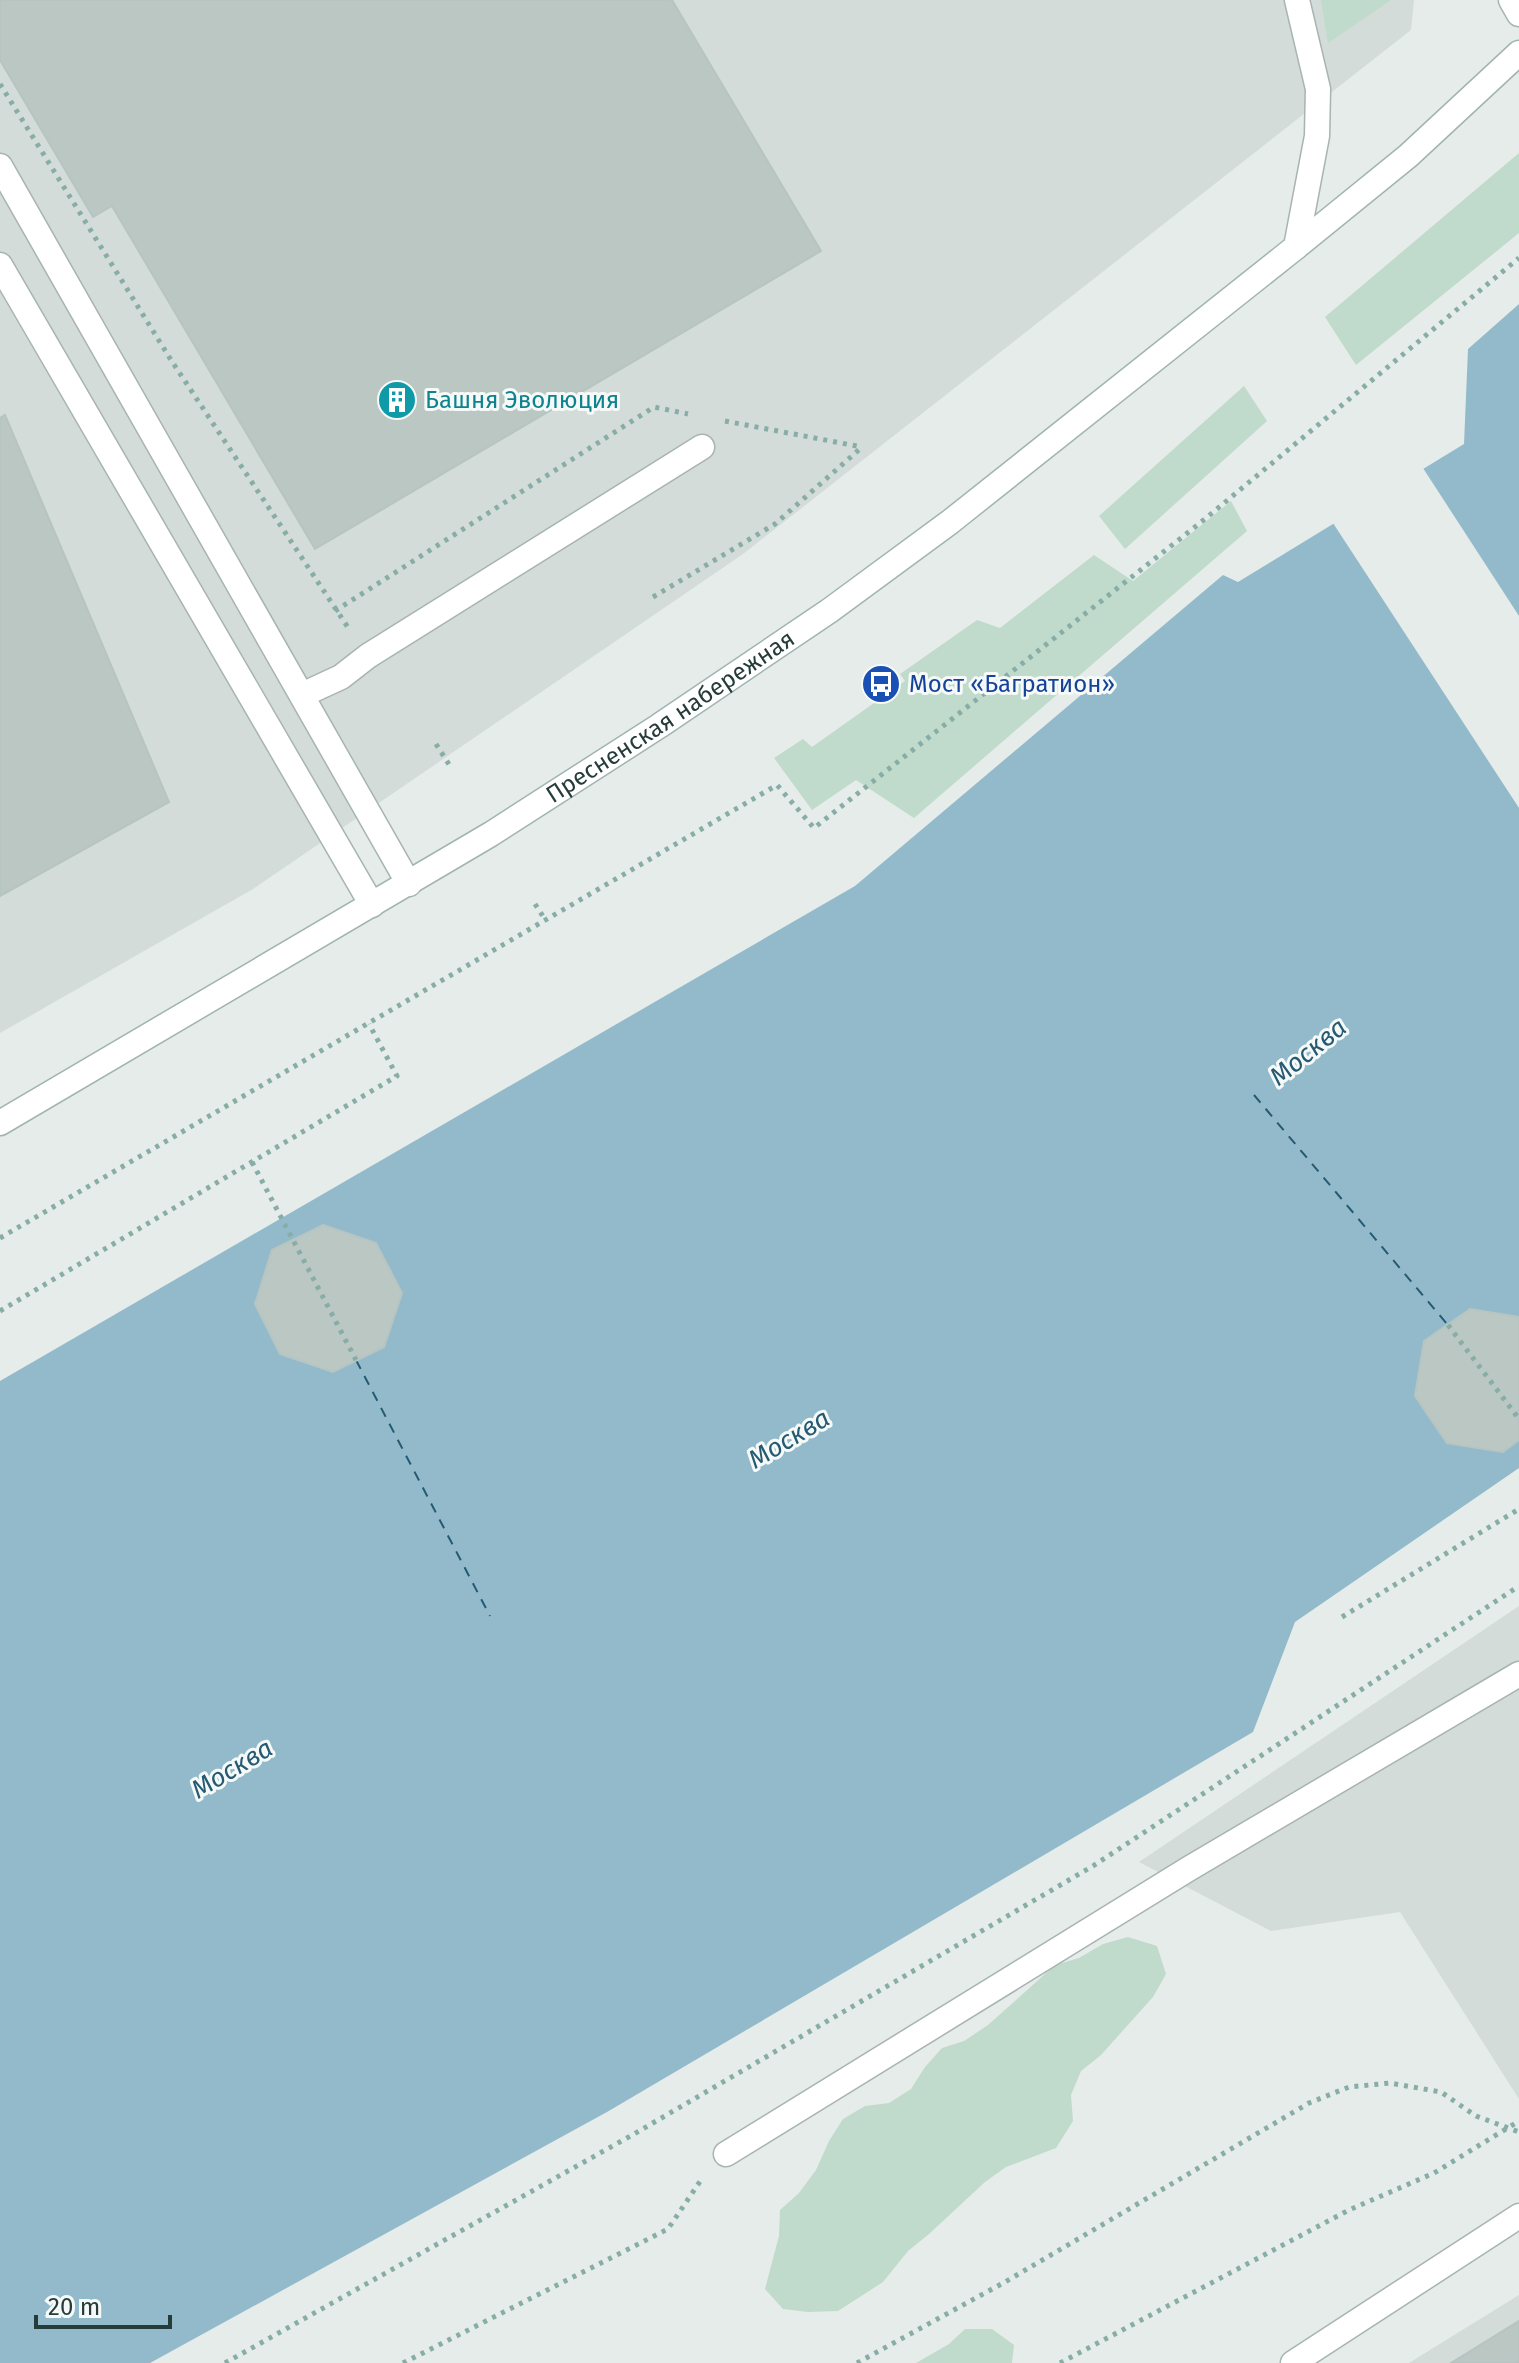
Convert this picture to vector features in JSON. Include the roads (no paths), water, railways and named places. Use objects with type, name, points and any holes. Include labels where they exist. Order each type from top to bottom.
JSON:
[{"type":"main road","points":[[1296,247],[1317,136],[1318,89],[1297,0]]},
{"type":"main road","points":[[1511,0],[1519,14]]},
{"type":"main road","name":"Пресненская набережная","points":[[0,1123],[409,884],[646,734],[829,611],[950,522],[1296,247],[1408,156],[1519,53]]},
{"type":"main road","points":[[0,166],[409,884]]},
{"type":"main road","points":[[0,265],[372,905]]},
{"type":"main road","points":[[302,695],[341,677],[368,656],[702,447]]},
{"type":"main road","points":[[726,2154],[1190,1868],[1519,1674]]},
{"type":"main road","points":[[1293,2363],[1519,2216]]},
{"type":"water","name":"Москва","points":[[1519,304],[1519,1468],[1295,1622],[1253,1732],[607,2112],[150,2363],[0,2363],[0,1381],[855,886],[1223,575],[1238,582],[1464,444],[1468,349]]},
{"type":"place","name":"Башня Эволюция","points":[[397,400]]},
{"type":"place","name":"Мост «Багратион»","points":[[881,684]]}]
